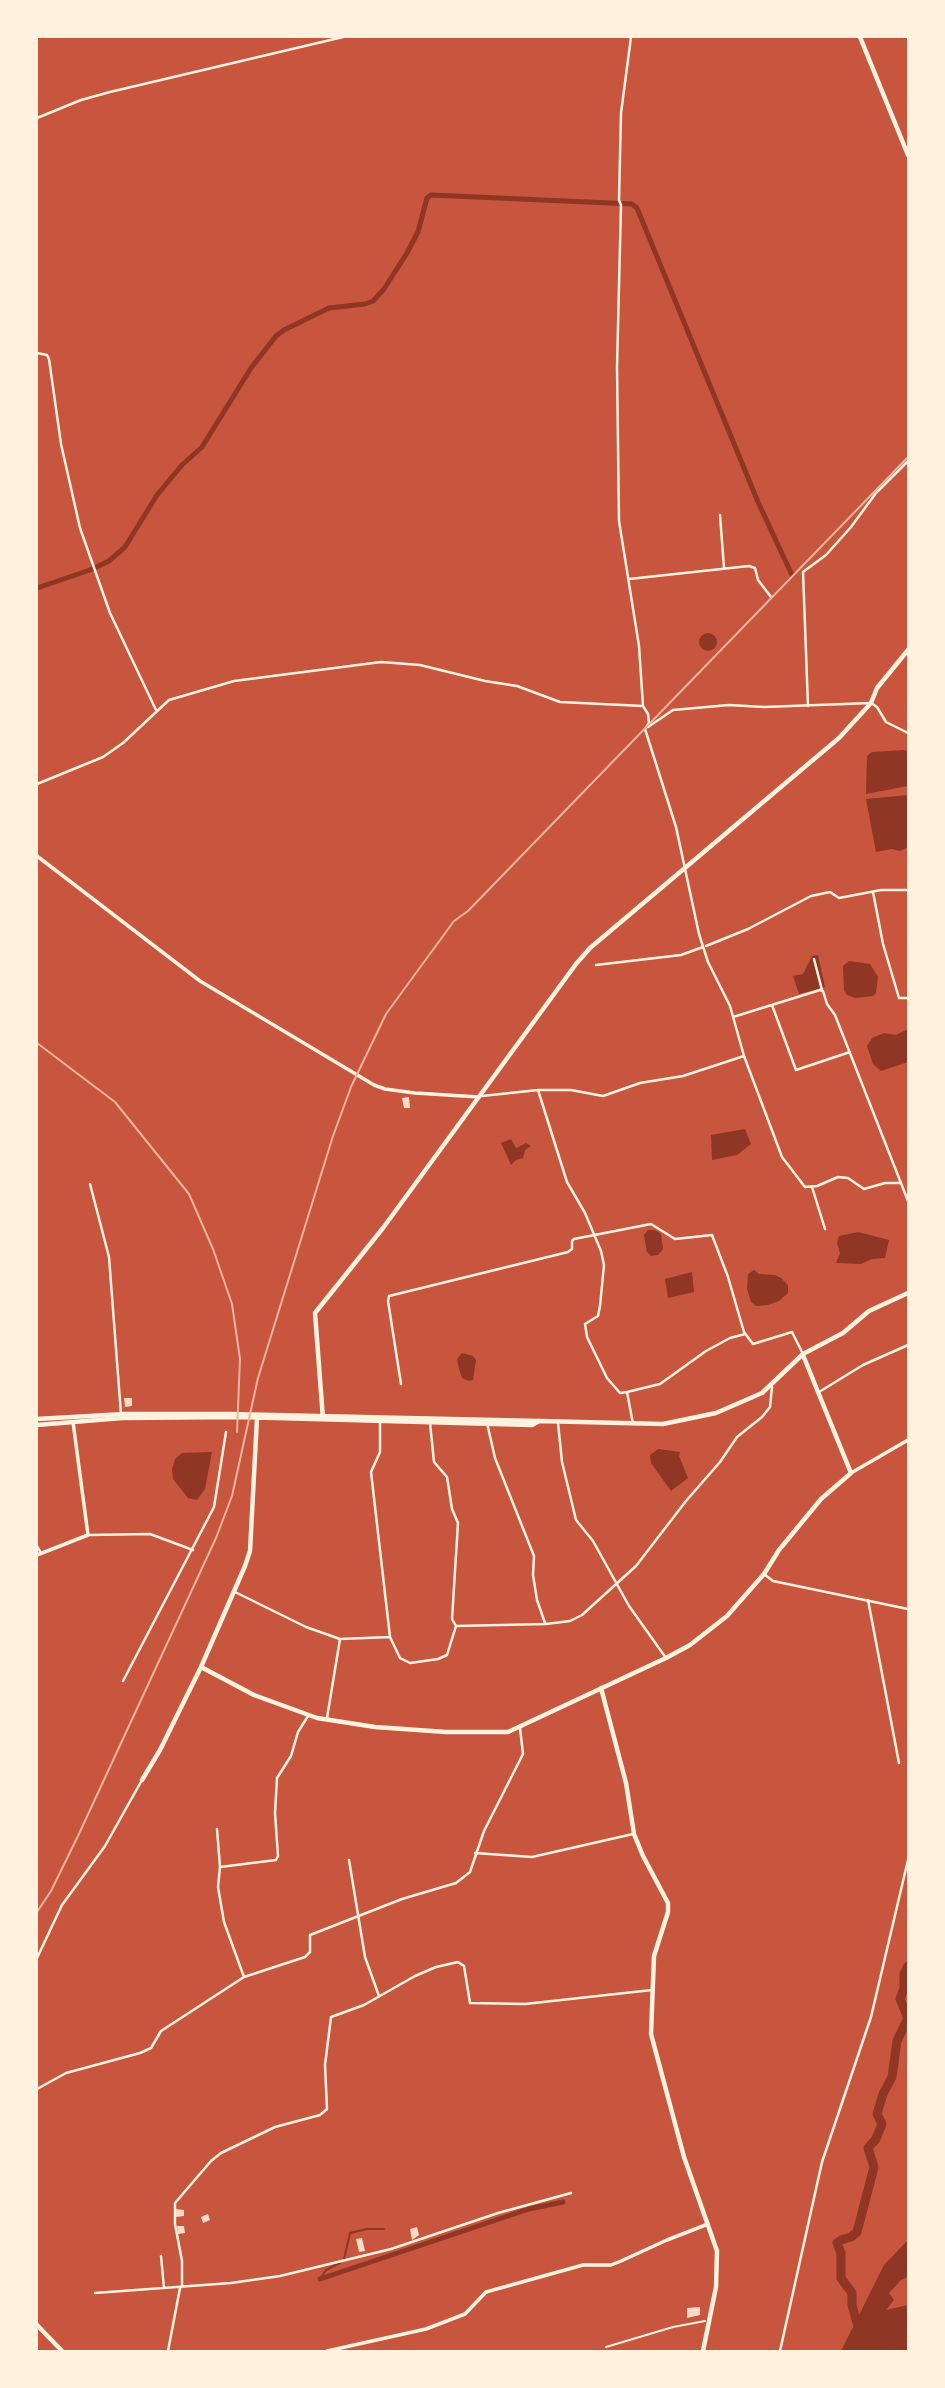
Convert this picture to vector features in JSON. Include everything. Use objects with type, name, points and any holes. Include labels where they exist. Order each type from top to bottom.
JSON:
[{"type":"main road","points":[[860,37],[908,155]]},
{"type":"main road","points":[[323,1419],[316,1313],[383,1228],[590,948],[839,738],[871,703],[877,688],[908,649]]},
{"type":"main road","points":[[37,856],[200,981],[354,1074],[385,1089],[478,1097]]},
{"type":"main road","points":[[37,1422],[124,1413],[176,1413],[663,1424],[716,1413],[762,1393],[803,1354],[843,1333],[869,1311],[908,1293]]},
{"type":"main road","points":[[803,1354],[851,1473]]},
{"type":"main road","points":[[37,1422],[122,1418],[257,1418],[532,1425],[539,1421]]},
{"type":"main road","points":[[142,1780],[201,1667],[235,1592],[250,1550],[257,1418]]},
{"type":"main road","points":[[39,1554],[88,1535],[73,1422]]},
{"type":"main road","points":[[201,1667],[254,1695],[308,1716],[374,1727],[446,1732],[508,1732],[690,1645],[727,1616],[764,1574],[779,1550],[821,1499],[851,1473],[908,1440]]},
{"type":"main road","points":[[601,1688],[626,1783],[634,1834],[668,1903],[668,1912],[654,1956],[651,2034],[684,2157],[717,2251],[718,2269],[703,2351]]},
{"type":"main road","points":[[327,2351],[426,2329],[466,2314],[486,2292],[583,2265],[621,2261],[667,2239],[708,2224]]},
{"type":"main road","points":[[37,2325],[62,2351]]},
{"type":"street","points":[[37,118],[81,100],[110,92],[343,37]]},
{"type":"street","points":[[631,37],[621,113],[617,367],[619,521],[639,646],[643,706],[648,714],[649,723],[645,729]]},
{"type":"street","points":[[37,353],[47,355],[49,359],[61,444],[80,528],[110,612],[156,710]]},
{"type":"street","points":[[808,706],[803,572],[826,555],[876,493],[908,461]]},
{"type":"street","points":[[720,515],[724,568]]},
{"type":"street","points":[[629,579],[749,566],[755,568],[758,580],[771,597]]},
{"type":"street","points":[[37,784],[103,757],[123,743],[169,700],[234,681],[381,662],[421,665],[517,687],[560,702],[643,706]]},
{"type":"street","points":[[645,729],[673,710],[729,705],[808,706],[871,703],[877,706],[886,722],[908,733]]},
{"type":"street","points":[[645,729],[669,803],[708,962],[733,1017],[744,1056],[782,1157],[804,1187],[812,1187],[838,1177],[848,1178],[864,1189],[885,1183],[901,1183]]},
{"type":"street","points":[[596,965],[681,955],[748,929],[811,896],[830,892],[839,898],[908,890]]},
{"type":"street","points":[[873,892],[895,987],[899,998],[908,998]]},
{"type":"street","points":[[814,959],[827,1004],[835,1015],[908,1201]]},
{"type":"street","points":[[733,1017],[822,990]]},
{"type":"street","points":[[771,1004],[796,1070],[850,1052]]},
{"type":"street","points":[[478,1097],[538,1090],[571,1090],[603,1096],[640,1083],[683,1076],[744,1056]]},
{"type":"street","points":[[538,1090],[567,1182],[594,1233],[604,1265],[598,1317],[585,1324],[587,1337],[607,1378],[620,1393],[660,1384],[706,1351],[730,1338],[746,1334]]},
{"type":"street","points":[[90,1184],[109,1257],[122,1418]]},
{"type":"street","points":[[812,1187],[825,1228]]},
{"type":"street","points":[[401,1384],[389,1296],[568,1252],[572,1249],[574,1239],[594,1233],[651,1224],[675,1239],[712,1235],[746,1334],[753,1343],[792,1332],[803,1354]]},
{"type":"street","points":[[818,1392],[863,1365],[908,1345]]},
{"type":"street","points":[[456,1626],[546,1624],[570,1621],[582,1615],[648,1552],[737,1437],[762,1417],[770,1407],[772,1384]]},
{"type":"street","points":[[627,1392],[633,1424]]},
{"type":"street","points":[[380,1420],[380,1452],[371,1472],[390,1637],[398,1655],[406,1662],[438,1659],[449,1651],[456,1626],[452,1619],[457,1523],[447,1477],[434,1462],[430,1423]]},
{"type":"street","points":[[487,1423],[495,1458],[534,1556],[533,1575],[537,1600],[546,1624]]},
{"type":"street","points":[[558,1423],[562,1462],[576,1520],[593,1541],[629,1606],[666,1658]]},
{"type":"street","points":[[123,1681],[214,1507],[226,1432]]},
{"type":"street","points":[[88,1535],[150,1534],[193,1550]]},
{"type":"street","points":[[37,1546],[39,1554]]},
{"type":"street","points":[[764,1574],[773,1581],[908,1609]]},
{"type":"street","points":[[235,1592],[306,1627],[340,1639],[390,1637]]},
{"type":"street","points":[[868,1600],[899,1763]]},
{"type":"street","points":[[327,1720],[340,1639]]},
{"type":"street","points":[[220,1867],[276,1860],[277,1778],[291,1756],[298,1732],[308,1716]]},
{"type":"street","points":[[37,2089],[66,2073],[151,2048],[161,2031],[244,1977],[305,1957],[310,1952],[310,1936],[402,1899],[456,1883],[470,1872],[475,1853],[523,1754],[520,1727]]},
{"type":"street","points":[[37,1958],[62,1905],[105,1846],[142,1780]]},
{"type":"street","points":[[217,1829],[220,1867],[218,1887],[223,1922],[244,1977]]},
{"type":"street","points":[[475,1853],[532,1857],[634,1834]]},
{"type":"street","points":[[349,1860],[365,1957],[379,1996]]},
{"type":"street","points":[[780,2351],[825,2153],[871,2017],[908,1860]]},
{"type":"street","points":[[168,2351],[181,2287],[182,2261],[175,2203],[221,2153],[275,2127],[320,2115],[327,2109],[326,2065],[331,2017],[364,2005],[415,1976],[458,1962],[464,1966],[470,2003],[525,2004],[652,1990]]},
{"type":"street","points":[[94,2293],[231,2283],[280,2276],[391,2249],[498,2213],[571,2193]]},
{"type":"street","points":[[161,2256],[164,2288]]},
{"type":"path","points":[[606,2347],[673,2327],[709,2320]]},
{"type":"shaded area","points":[[708,633],[716,638],[717,642],[712,650],[708,651],[700,646],[699,642],[704,634]]},
{"type":"shaded area","points":[[872,752],[908,752],[908,786],[866,794],[867,756]]},
{"type":"shaded area","points":[[908,795],[908,847],[900,851],[892,849],[876,852],[866,799]]},
{"type":"shaded area","points":[[818,955],[825,987],[799,994],[793,976],[803,974],[812,956]]},
{"type":"shaded area","points":[[849,961],[870,964],[878,977],[876,993],[873,996],[855,998],[847,995],[844,990],[843,966]]},
{"type":"shaded area","points":[[906,1030],[908,1062],[881,1071],[873,1064],[867,1046],[872,1038],[884,1033],[896,1035]]},
{"type":"shaded area","points":[[745,1129],[751,1144],[737,1155],[712,1160],[711,1135]]},
{"type":"shaded area","points":[[511,1139],[516,1148],[526,1143],[531,1146],[525,1150],[523,1158],[511,1165],[501,1143]]},
{"type":"shaded area","points":[[648,1230],[661,1234],[663,1249],[658,1255],[651,1256],[647,1252],[644,1235]]},
{"type":"shaded area","points":[[858,1232],[889,1240],[885,1258],[872,1259],[861,1264],[836,1263],[840,1253],[837,1243],[839,1236]]},
{"type":"shaded area","points":[[754,1270],[759,1274],[781,1278],[788,1285],[788,1293],[779,1301],[756,1306],[751,1302],[747,1289],[748,1274]]},
{"type":"shaded area","points":[[692,1272],[694,1292],[668,1298],[665,1279]]},
{"type":"shaded area","points":[[462,1353],[473,1356],[476,1360],[473,1380],[462,1378],[457,1359]]},
{"type":"shaded area","points":[[658,1449],[680,1452],[679,1456],[688,1478],[671,1491],[651,1463],[650,1455]]},
{"type":"shaded area","points":[[212,1452],[205,1489],[197,1500],[188,1498],[173,1479],[175,1459],[182,1453]]},
{"type":"shaded area","points":[[908,2240],[908,2277],[901,2280],[889,2293],[894,2300],[886,2310],[908,2305],[908,2351],[841,2351],[884,2265]]},
{"type":"building","points":[[409,1097],[410,1108],[404,1108],[402,1098]]},
{"type":"building","points":[[124,1398],[132,1398],[132,1406],[125,1407]]},
{"type":"building","points":[[176,2209],[184,2210],[184,2216],[176,2217]]},
{"type":"building","points":[[208,2214],[210,2220],[203,2223],[201,2217]]},
{"type":"building","points":[[177,2226],[184,2226],[185,2233],[178,2234]]},
{"type":"building","points":[[417,2227],[419,2235],[412,2240],[410,2229]]},
{"type":"building","points":[[362,2238],[365,2251],[359,2252],[356,2239]]},
{"type":"building","points":[[700,2307],[700,2315],[687,2318],[687,2308]]},
{"type":"waterway","points":[[37,588],[90,570],[109,561],[125,547],[157,495],[182,465],[202,447],[251,368],[276,336],[329,308],[373,301],[407,253],[418,232],[427,198],[431,195],[632,204],[637,208],[758,502],[792,575]]},
{"type":"waterway","points":[[860,2334],[852,2305],[852,2293],[841,2278],[841,2253],[837,2243],[857,2232],[874,2167],[868,2148],[876,2139],[882,2124],[877,2114],[892,2077],[897,2041],[908,2018],[900,1999],[908,1966]]},
{"type":"waterway","points":[[320,2279],[529,2209],[563,2202]]},
{"type":"waterway","points":[[344,2259],[350,2233],[384,2229]]},
{"type":"waterway","points":[[320,2279],[326,2270],[340,2263]]},
{"type":"railway","points":[[37,1912],[51,1891],[78,1836],[216,1538],[232,1496],[258,1378],[333,1136],[351,1087],[386,1014],[454,921],[468,911],[908,457]]},
{"type":"railway","points":[[37,1043],[115,1102],[189,1194],[213,1249],[232,1304],[240,1359],[237,1432]]}]
